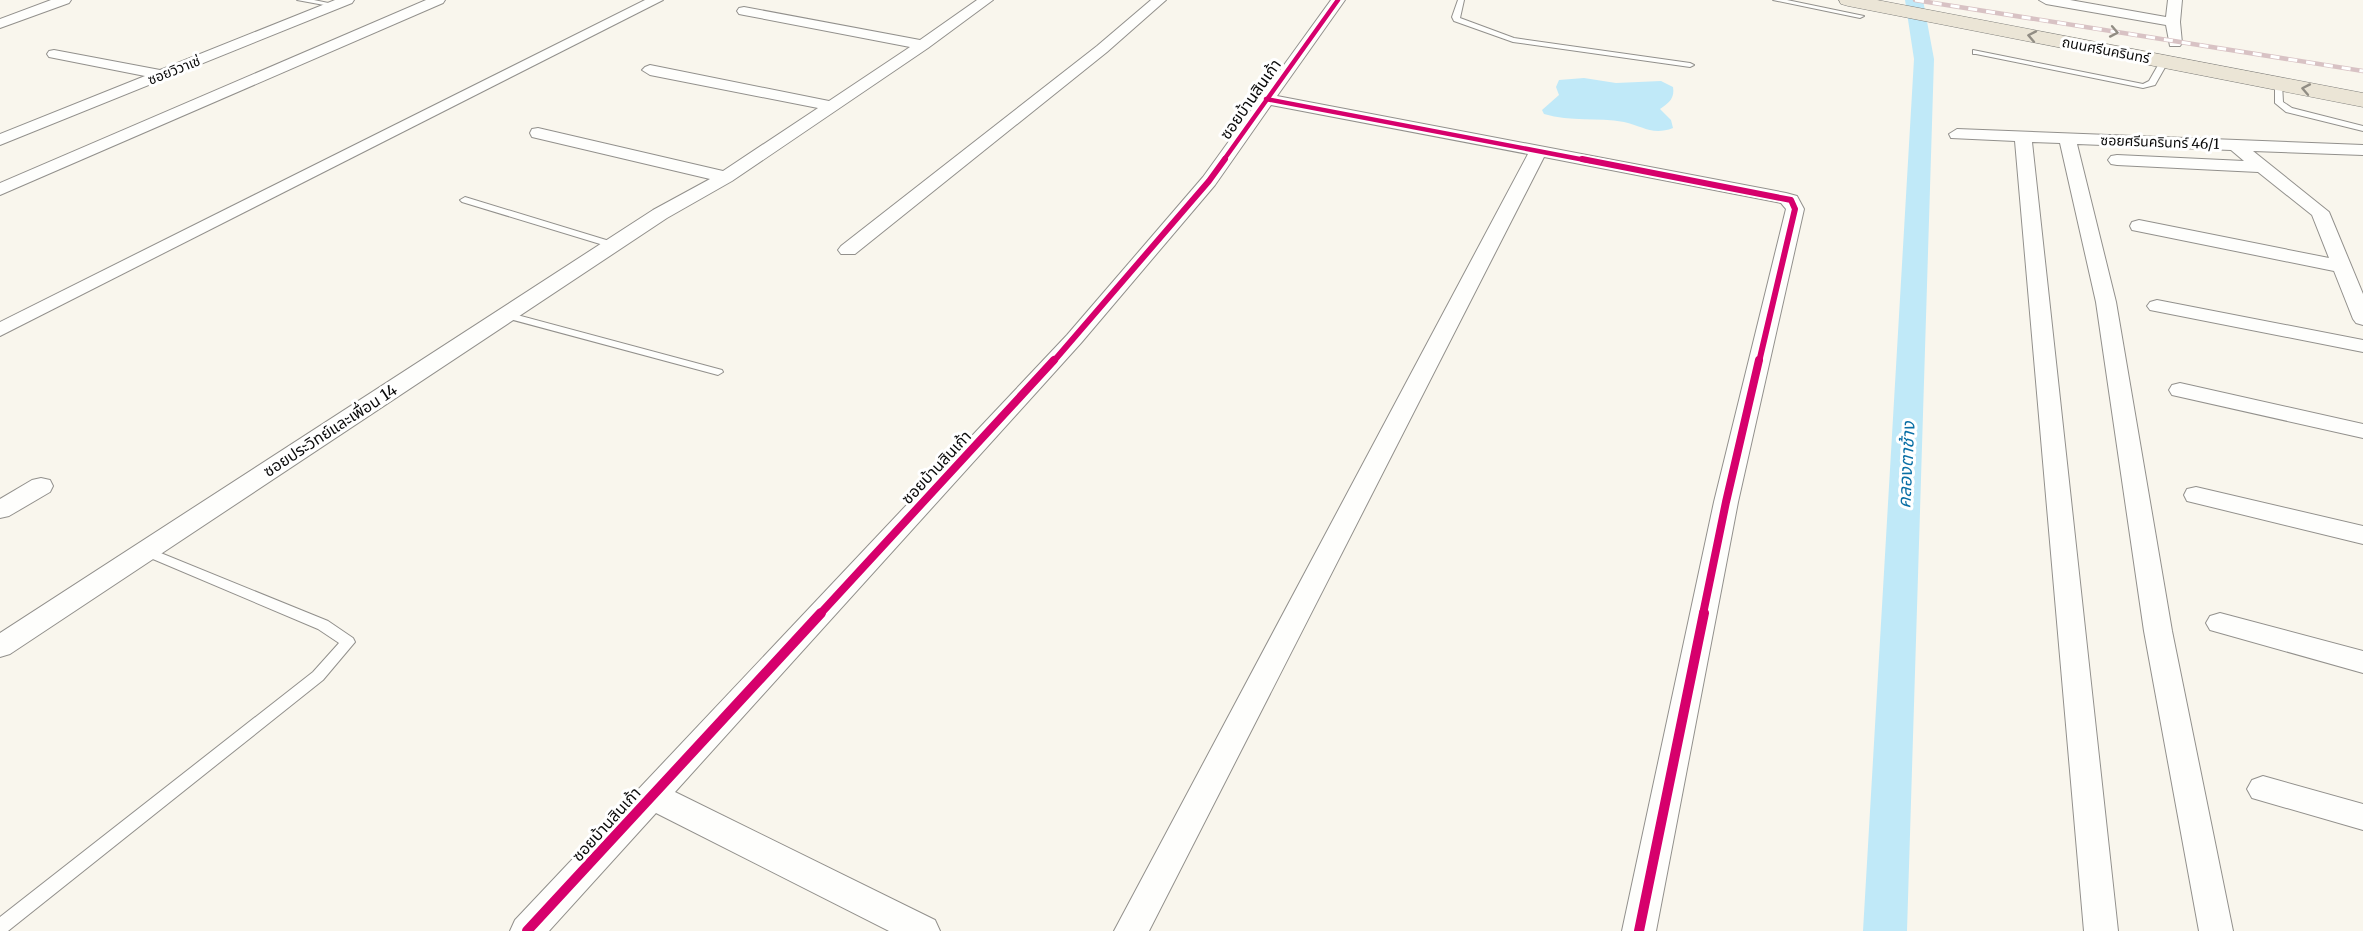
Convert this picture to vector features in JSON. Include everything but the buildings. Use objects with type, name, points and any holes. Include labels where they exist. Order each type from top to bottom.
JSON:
[{"type":"main road","name":"ถนนศรีนครินทร์","points":[[1848,0],[1905,11],[1949,7],[2117,32]]},
{"type":"main road","name":"ถนนศรีนครินทร์","points":[[1949,7],[2164,62],[2363,100]]},
{"type":"main road","name":"ถนนศรีนครินทร์","points":[[2152,39],[2199,48]]},
{"type":"street","points":[[0,24],[64,0]]},
{"type":"street","points":[[0,190],[438,0]]},
{"type":"street","points":[[0,330],[656,0]]},
{"type":"street","name":"ซอยประวิทย์และเพื่อน 14","points":[[0,647],[660,214],[726,177],[986,0]]},
{"type":"street","points":[[848,250],[1102,50],[1160,0]]},
{"type":"street","name":"ซอยบ้านสินเก้า","points":[[527,931],[1074,339],[1209,181],[1338,0]]},
{"type":"street","points":[[2046,0],[2173,22]]},
{"type":"street","points":[[2175,0],[2173,22],[2175,43]]},
{"type":"street","name":"ซอยวิวาเช่","points":[[0,140],[341,2]]},
{"type":"street","points":[[744,11],[923,45]]},
{"type":"street","points":[[54,54],[163,75]]},
{"type":"street","points":[[650,70],[830,106]]},
{"type":"street","points":[[1266,99],[1791,200],[1795,209],[1726,502],[1639,931]]},
{"type":"street","points":[[538,133],[726,177]]},
{"type":"street","name":"ซอยศรีนครินทร์ 46/1","points":[[1957,134],[2363,150]]},
{"type":"street","points":[[2023,137],[2101,931]]},
{"type":"street","points":[[2067,138],[2106,302],[2158,631],[2216,931]]},
{"type":"street","points":[[2235,145],[2320,212],[2363,319]]},
{"type":"street","points":[[1131,931],[1539,150]]},
{"type":"street","points":[[2117,160],[2264,167]]},
{"type":"street","points":[[2139,226],[2340,266]]},
{"type":"street","points":[[2157,306],[2363,346]]},
{"type":"street","points":[[0,310],[25,318]]},
{"type":"street","points":[[2180,390],[2363,431]]},
{"type":"street","points":[[0,510],[41,486]]},
{"type":"street","points":[[2196,495],[2363,535]]},
{"type":"street","points":[[2220,623],[2363,662]]},
{"type":"street","points":[[2263,789],[2363,817]]},
{"type":"street","points":[[651,795],[923,931]]},
{"type":"lane","points":[[300,0],[341,2]]},
{"type":"lane","points":[[1461,0],[1457,19],[1513,40],[1690,65]]},
{"type":"lane","points":[[1776,0],[1860,16]]},
{"type":"lane","points":[[1976,52],[2143,86],[2152,84],[2164,62]]},
{"type":"lane","points":[[2278,84],[2279,103],[2289,110],[2363,129]]},
{"type":"lane","points":[[465,200],[613,245]]},
{"type":"lane","points":[[506,315],[718,372]]},
{"type":"lane","points":[[0,927],[318,676],[348,642],[323,625],[146,551]]},
{"type":"water","points":[[1584,78],[1616,83],[1661,81],[1673,87],[1671,100],[1660,109],[1671,120],[1673,128],[1653,131],[1624,122],[1564,118],[1544,114],[1542,110],[1559,95],[1556,87],[1559,80]]},
{"type":"waterway","name":"คลองตาช้าง","points":[[1885,931],[1924,59],[1914,0]]},
{"type":"railway","points":[[1915,0],[2363,71]]},
{"type":"cycle path","points":[[527,931],[1074,339],[1209,181],[1338,0]]},
{"type":"cycle path","points":[[1266,99],[1791,200],[1795,209],[1726,502],[1639,931]]}]
